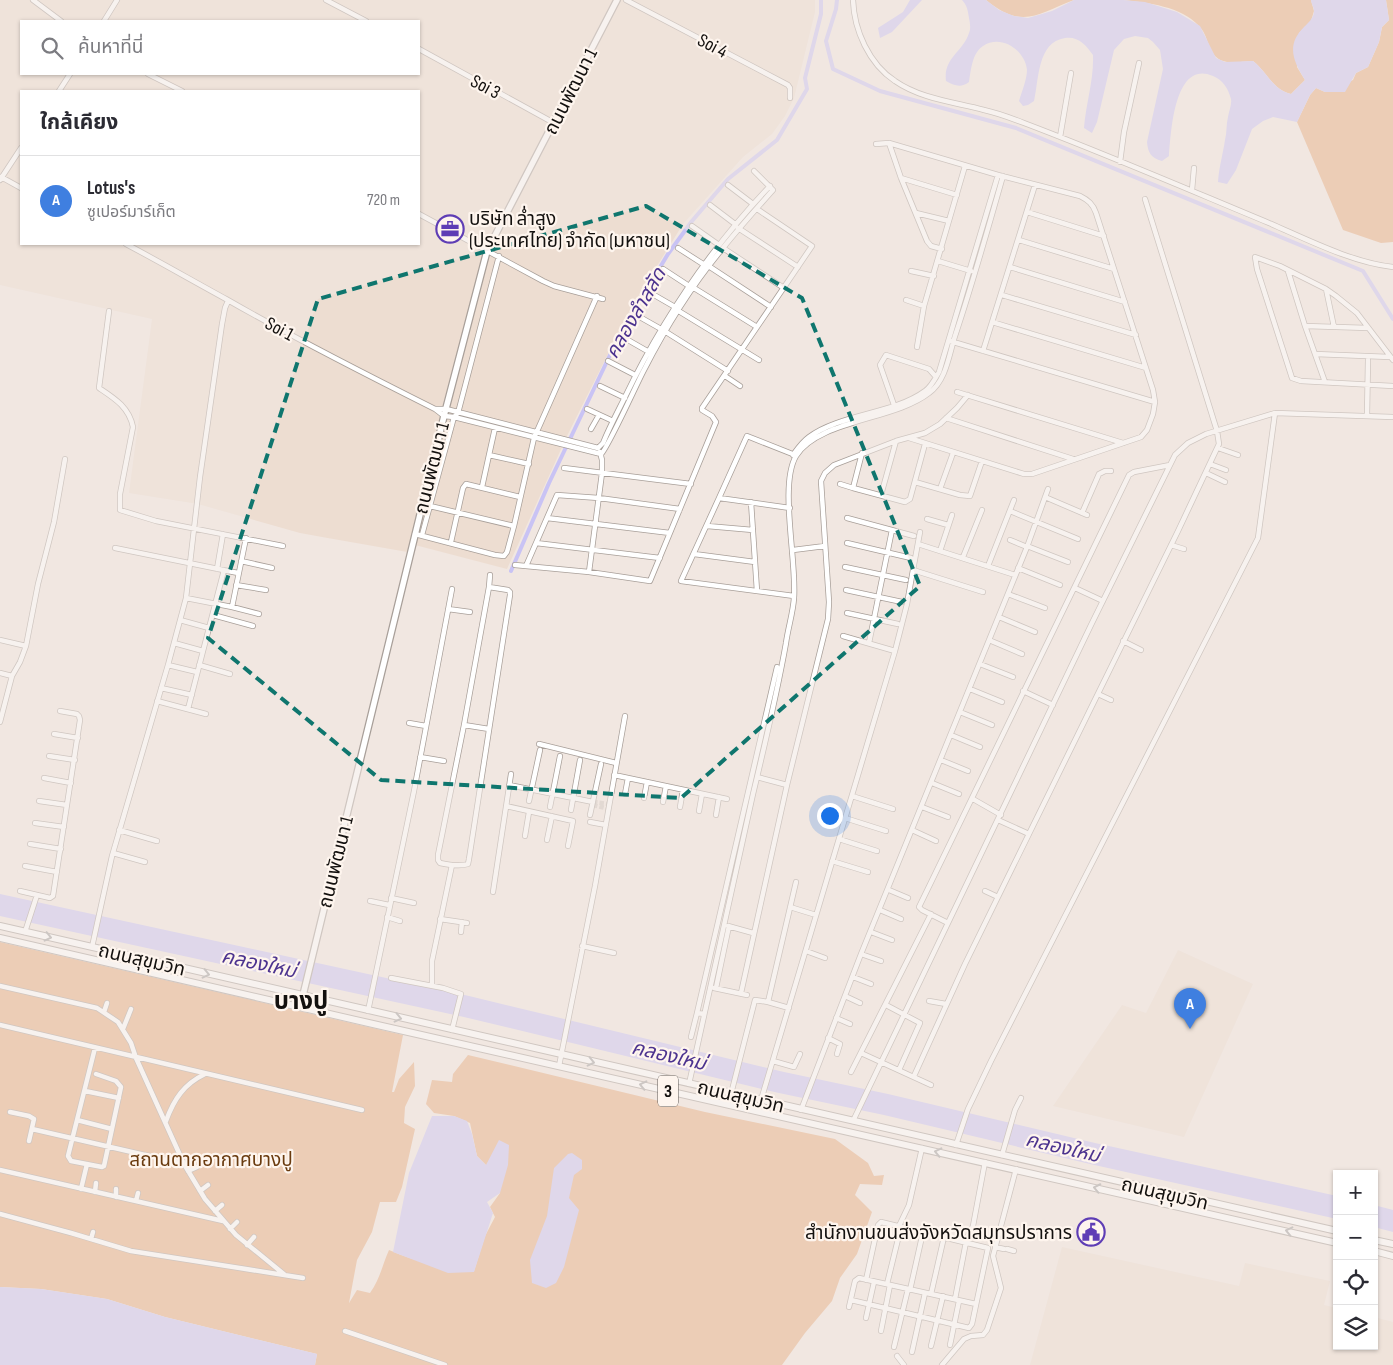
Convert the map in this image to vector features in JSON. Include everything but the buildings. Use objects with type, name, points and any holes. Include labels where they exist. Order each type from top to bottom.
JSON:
[{"type":"highway","name":"ถนนสุขุมวิท","points":[[0,926],[561,1055],[690,1081],[731,1094],[1333,1230]]},
{"type":"highway","name":"ถนนสุขุมวิท","points":[[0,938],[1333,1242]]},
{"type":"highway","points":[[1378,1241],[1393,1244]]},
{"type":"highway","points":[[1378,1252],[1393,1256]]},
{"type":"main road","name":"ถนนพัฒนา 1","points":[[303,996],[310,961],[418,534],[444,416],[487,251],[617,0]]},
{"type":"street","points":[[33,0],[60,20]]},
{"type":"street","points":[[105,20],[117,0]]},
{"type":"street","points":[[326,0],[364,20]]},
{"type":"street","name":"Soi 4","points":[[626,0],[788,85],[790,88],[790,98]]},
{"type":"street","points":[[853,0],[857,29],[865,46],[878,66],[893,80],[908,90],[932,98],[1004,115],[1192,190],[1334,250],[1373,264],[1393,268]]},
{"type":"street","name":"Soi 3","points":[[420,51],[554,122]]},
{"type":"street","points":[[1120,162],[1124,132],[1139,63]]},
{"type":"street","points":[[1060,137],[1071,73]]},
{"type":"street","points":[[60,90],[69,75]]},
{"type":"street","points":[[150,75],[180,90]]},
{"type":"street","points":[[876,144],[889,143],[1000,176],[1080,196],[1088,200],[1094,206],[1104,236],[1153,390],[1155,402],[1151,422],[1141,437],[1028,475],[909,438]]},
{"type":"street","points":[[889,143],[928,244],[942,250]]},
{"type":"street","points":[[20,150],[1,178],[20,188]]},
{"type":"street","points":[[917,346],[924,306],[942,250],[965,166]]},
{"type":"street","points":[[1192,190],[1194,168]]},
{"type":"street","points":[[598,448],[603,443],[663,330],[676,308],[692,288],[705,265],[773,190],[754,171]]},
{"type":"street","points":[[871,415],[913,403],[928,394],[940,381],[953,342],[970,270],[1000,176]]},
{"type":"street","points":[[691,1037],[778,677],[794,596],[794,550],[790,508],[790,474],[795,455],[807,443],[823,433],[909,400],[926,390],[936,377],[953,342],[976,272],[1000,176]]},
{"type":"street","points":[[901,178],[957,194]]},
{"type":"street","points":[[728,185],[753,204]]},
{"type":"street","points":[[983,351],[1035,185]]},
{"type":"street","points":[[722,246],[735,224],[770,186]]},
{"type":"street","points":[[914,1076],[998,896],[1218,448],[1217,431],[1145,199]]},
{"type":"street","points":[[710,204],[740,228],[798,266]]},
{"type":"street","points":[[515,565],[589,572],[650,581],[716,422],[702,408],[812,248],[811,243],[757,209]]},
{"type":"street","points":[[1027,212],[1104,236]]},
{"type":"street","points":[[916,213],[949,221]]},
{"type":"street","points":[[420,215],[554,286],[603,299]]},
{"type":"street","points":[[692,226],[785,287]]},
{"type":"street","points":[[1019,240],[1114,269]]},
{"type":"street","name":"Soi 1","points":[[128,245],[356,370],[435,409],[444,416]]},
{"type":"street","points":[[678,248],[770,308]]},
{"type":"street","points":[[499,256],[430,506],[418,534],[504,556],[507,552],[514,526],[534,438],[597,296]]},
{"type":"street","points":[[1392,359],[1350,307],[1326,289],[1258,257],[1254,259],[1292,378],[1301,381],[1393,386]]},
{"type":"street","points":[[938,262],[976,272]]},
{"type":"street","points":[[1010,267],[1125,302]]},
{"type":"street","points":[[663,269],[757,328]]},
{"type":"street","points":[[911,270],[934,276]]},
{"type":"street","points":[[1288,271],[1325,382]]},
{"type":"street","points":[[1326,289],[1334,327]]},
{"type":"street","points":[[649,292],[759,360]]},
{"type":"street","points":[[1002,295],[1136,335]]},
{"type":"street","points":[[906,300],[924,306]]},
{"type":"street","points":[[92,947],[112,853],[162,688],[186,598],[222,324],[228,301]]},
{"type":"street","points":[[109,311],[99,388],[123,406],[131,417],[133,426],[120,494],[120,510],[156,521],[283,546]]},
{"type":"street","points":[[638,316],[728,371]]},
{"type":"street","points":[[992,322],[1146,368]]},
{"type":"street","points":[[1305,326],[1368,328]]},
{"type":"street","points":[[621,336],[650,353]]},
{"type":"street","points":[[953,342],[1155,402]]},
{"type":"street","points":[[599,454],[607,448],[635,375],[650,353]]},
{"type":"street","points":[[1315,354],[1392,359]]},
{"type":"street","points":[[894,405],[880,365],[886,355],[929,369],[936,377]]},
{"type":"street","points":[[608,360],[635,375]]},
{"type":"street","points":[[1367,416],[1368,360]]},
{"type":"street","points":[[725,376],[740,386]]},
{"type":"street","points":[[600,386],[626,399]]},
{"type":"street","points":[[957,392],[1124,444]]},
{"type":"street","points":[[741,993],[786,785],[828,619],[829,602],[821,481],[825,473],[834,464],[925,433],[946,418],[968,395]]},
{"type":"street","name":"Soi 1","points":[[435,409],[446,409],[456,415]]},
{"type":"street","points":[[587,409],[613,421]]},
{"type":"street","points":[[956,1145],[968,1109],[991,1061],[1258,538],[1275,413]]},
{"type":"street","points":[[853,1121],[1175,455],[1188,443],[1217,431],[1275,413],[1393,417]]},
{"type":"street","points":[[456,415],[495,428],[599,454]]},
{"type":"street","points":[[444,416],[456,415],[598,448]]},
{"type":"street","points":[[591,429],[599,415]]},
{"type":"street","points":[[946,418],[1075,460]]},
{"type":"street","points":[[482,487],[495,428]]},
{"type":"street","points":[[794,596],[682,581],[747,436],[795,455]]},
{"type":"street","points":[[881,495],[896,442]]},
{"type":"street","points":[[840,484],[907,502],[910,499],[925,444]]},
{"type":"street","points":[[589,572],[602,473],[602,460],[598,448]]},
{"type":"street","points":[[1218,448],[1238,454]]},
{"type":"street","points":[[853,488],[862,453]]},
{"type":"street","points":[[940,489],[953,453]]},
{"type":"street","points":[[490,455],[529,464]]},
{"type":"street","points":[[0,722],[2,706],[12,676],[26,646],[38,584],[54,522],[65,459]]},
{"type":"street","points":[[915,482],[970,496],[982,461]]},
{"type":"street","points":[[1210,464],[1226,470]]},
{"type":"street","points":[[948,922],[919,907],[973,799],[1023,691],[1131,474],[1170,465]]},
{"type":"street","points":[[564,468],[691,484]]},
{"type":"street","points":[[1045,497],[1085,514],[1099,474],[1111,471]]},
{"type":"street","points":[[1206,473],[1225,482]]},
{"type":"street","points":[[451,542],[463,488],[466,484],[520,497]]},
{"type":"street","points":[[801,1110],[861,954],[889,890],[999,617],[1048,489]]},
{"type":"street","points":[[526,566],[557,494],[680,509]]},
{"type":"street","points":[[719,498],[790,508]]},
{"type":"street","points":[[988,566],[1014,500]]},
{"type":"street","points":[[751,502],[757,591]]},
{"type":"street","points":[[430,506],[514,526]]},
{"type":"street","points":[[963,557],[982,510]]},
{"type":"street","points":[[1010,511],[1078,539]]},
{"type":"street","points":[[940,550],[952,515]]},
{"type":"street","points":[[546,518],[670,533]]},
{"type":"street","points":[[847,518],[914,536]]},
{"type":"street","points":[[927,519],[948,525]]},
{"type":"street","points":[[707,526],[753,530]]},
{"type":"street","points":[[869,643],[892,530]]},
{"type":"street","points":[[761,1100],[895,651],[907,604],[920,532]]},
{"type":"street","points":[[217,568],[223,534]]},
{"type":"street","points":[[232,607],[246,538]]},
{"type":"street","points":[[1010,540],[1068,562]]},
{"type":"street","points":[[536,543],[660,558]]},
{"type":"street","points":[[847,543],[911,558]]},
{"type":"street","points":[[918,544],[963,557],[1015,576]]},
{"type":"street","points":[[1171,545],[1184,549]]},
{"type":"street","points":[[794,550],[825,546]]},
{"type":"street","points":[[115,548],[238,573]]},
{"type":"street","points":[[694,554],[755,562]]},
{"type":"street","points":[[241,561],[272,568]]},
{"type":"street","points":[[846,567],[906,580]]},
{"type":"street","points":[[1018,568],[1060,585]]},
{"type":"street","points":[[188,709],[224,570]]},
{"type":"street","points":[[913,570],[983,592]]},
{"type":"street","points":[[489,587],[510,592],[468,864],[462,866],[452,865],[440,863],[438,855],[464,725],[490,575]]},
{"type":"street","points":[[236,585],[266,590]]},
{"type":"street","points":[[368,1011],[452,588]]},
{"type":"street","points":[[1075,588],[1103,601]]},
{"type":"street","points":[[846,590],[902,602]]},
{"type":"street","points":[[1008,594],[1045,608]]},
{"type":"street","points":[[186,598],[259,614]]},
{"type":"street","points":[[448,609],[470,612]]},
{"type":"street","points":[[847,613],[898,624]]},
{"type":"street","points":[[213,615],[253,626]]},
{"type":"street","points":[[999,617],[1035,632]]},
{"type":"street","points":[[180,620],[209,628]]},
{"type":"street","points":[[843,636],[895,651]]},
{"type":"street","points":[[0,640],[26,646]]},
{"type":"street","points":[[989,640],[1022,654]]},
{"type":"street","points":[[1123,641],[1141,650]]},
{"type":"street","points":[[174,643],[203,651]]},
{"type":"street","points":[[980,664],[1013,677]]},
{"type":"street","points":[[168,665],[197,672]]},
{"type":"street","points":[[199,665],[230,674]]},
{"type":"street","points":[[778,667],[778,677]]},
{"type":"street","points":[[0,673],[12,676]]},
{"type":"street","points":[[162,688],[192,695]]},
{"type":"street","points":[[970,688],[1002,702]]},
{"type":"street","points":[[1023,691],[1053,705]]},
{"type":"street","points":[[1098,694],[1112,700]]},
{"type":"street","points":[[157,702],[206,714]]},
{"type":"street","points":[[20,891],[52,898],[75,760],[80,716],[60,711]]},
{"type":"street","points":[[960,712],[992,725]]},
{"type":"street","points":[[559,1066],[606,825],[625,716]]},
{"type":"street","points":[[409,723],[426,726]]},
{"type":"street","points":[[464,725],[489,729]]},
{"type":"street","points":[[54,734],[78,738]]},
{"type":"street","points":[[951,736],[980,747]]},
{"type":"street","points":[[539,744],[616,763]]},
{"type":"street","points":[[690,1081],[704,1014],[713,988],[727,926],[744,822],[759,778],[761,749]]},
{"type":"street","points":[[529,801],[540,750]]},
{"type":"street","points":[[49,756],[75,760]]},
{"type":"street","points":[[420,756],[444,761]]},
{"type":"street","points":[[550,807],[560,756]]},
{"type":"street","points":[[570,810],[580,760]]},
{"type":"street","points":[[941,760],[968,771]]},
{"type":"street","points":[[590,815],[601,764]]},
{"type":"street","points":[[493,892],[511,774]]},
{"type":"street","points":[[614,775],[727,799]]},
{"type":"street","points":[[44,778],[71,782]]},
{"type":"street","points":[[625,794],[628,778]]},
{"type":"street","points":[[759,778],[786,785]]},
{"type":"street","points":[[644,798],[647,782]]},
{"type":"street","points":[[932,782],[959,794]]},
{"type":"street","points":[[509,785],[593,804]]},
{"type":"street","points":[[663,802],[666,786]]},
{"type":"street","points":[[680,807],[683,790]]},
{"type":"street","points":[[699,811],[702,794]]},
{"type":"street","points":[[852,796],[893,809]]},
{"type":"street","points":[[716,815],[719,797]]},
{"type":"street","points":[[973,799],[1029,834]]},
{"type":"street","points":[[39,801],[67,805]]},
{"type":"street","points":[[506,806],[573,821],[568,846]]},
{"type":"street","points":[[922,807],[948,817]]},
{"type":"street","points":[[525,836],[529,812]]},
{"type":"street","points":[[547,840],[552,816]]},
{"type":"street","points":[[845,818],[886,831]]},
{"type":"street","points":[[590,822],[606,825]]},
{"type":"street","points":[[35,823],[64,827]]},
{"type":"street","points":[[119,830],[156,841]]},
{"type":"street","points":[[912,830],[936,841]]},
{"type":"street","points":[[839,839],[877,851]]},
{"type":"street","points":[[30,844],[60,849]]},
{"type":"street","points":[[112,853],[145,862]]},
{"type":"street","points":[[832,861],[868,872]]},
{"type":"street","points":[[432,986],[432,961],[452,865]]},
{"type":"street","points":[[25,866],[57,872]]},
{"type":"street","points":[[768,1002],[796,882]]},
{"type":"street","points":[[726,890],[732,892]]},
{"type":"street","points":[[889,890],[908,898]]},
{"type":"street","points":[[985,891],[998,896]]},
{"type":"street","points":[[25,932],[36,895]]},
{"type":"street","points":[[391,898],[414,903]]},
{"type":"street","points":[[370,901],[389,905]]},
{"type":"street","points":[[790,907],[816,915]]},
{"type":"street","points":[[880,910],[900,919]]},
{"type":"street","points":[[851,1072],[931,914]]},
{"type":"street","points":[[387,917],[400,921]]},
{"type":"street","points":[[440,919],[464,923],[461,932]]},
{"type":"street","points":[[727,926],[753,934]]},
{"type":"street","points":[[713,988],[722,934],[727,926]]},
{"type":"street","points":[[716,932],[722,934]]},
{"type":"street","points":[[871,932],[892,940]]},
{"type":"street","points":[[582,946],[614,953]]},
{"type":"street","points":[[806,951],[825,958]]},
{"type":"street","points":[[861,954],[881,961]]},
{"type":"street","points":[[853,977],[871,984]]},
{"type":"street","points":[[391,978],[456,991],[461,994],[452,1030]]},
{"type":"street","points":[[0,986],[60,997],[84,1004],[104,1012],[118,1022],[131,1043],[184,1164],[200,1191],[230,1229],[285,1275]]},
{"type":"street","points":[[713,988],[747,995]]},
{"type":"street","points":[[846,996],[860,1003]]},
{"type":"street","points":[[84,1004],[86,998]]},
{"type":"street","points":[[731,1094],[755,1000],[789,1008]]},
{"type":"street","points":[[929,1001],[946,1004]]},
{"type":"street","points":[[104,1012],[107,1003]]},
{"type":"street","points":[[886,1005],[920,1023],[899,1070]]},
{"type":"street","points":[[124,1029],[131,1008]]},
{"type":"street","points":[[697,1013],[704,1014]]},
{"type":"street","points":[[836,1018],[850,1024]]},
{"type":"street","points":[[0,1025],[362,1110]]},
{"type":"street","points":[[828,1038],[840,1044],[837,1054]]},
{"type":"street","points":[[95,1048],[69,1159],[102,1167],[104,1166],[109,1146],[121,1087],[116,1081],[96,1074]]},
{"type":"street","points":[[861,1053],[932,1085]]},
{"type":"street","points":[[773,1061],[794,1067],[800,1054]]},
{"type":"street","points":[[166,1121],[179,1093],[191,1082],[206,1074]]},
{"type":"street","points":[[85,1091],[119,1098]]},
{"type":"street","points":[[1002,1155],[1021,1098]]},
{"type":"street","points":[[10,1112],[34,1119],[29,1141]]},
{"type":"street","points":[[77,1120],[112,1128]]},
{"type":"street","points":[[32,1128],[184,1164]]},
{"type":"street","points":[[881,1331],[900,1226],[909,1205],[922,1148]]},
{"type":"street","points":[[950,1345],[965,1242],[973,1226],[985,1162]]},
{"type":"street","points":[[82,1189],[87,1164]]},
{"type":"street","points":[[188,1171],[197,1167]]},
{"type":"street","points":[[942,1365],[964,1339],[970,1336],[984,1336],[987,1330],[1001,1288],[993,1256],[1016,1169]]},
{"type":"street","points":[[0,1170],[105,1194],[126,1202],[136,1201],[146,1206],[187,1216],[223,1221]]},
{"type":"street","points":[[95,1192],[96,1183]]},
{"type":"street","points":[[200,1191],[208,1185]]},
{"type":"street","points":[[116,1188],[116,1197]]},
{"type":"street","points":[[104,1200],[105,1194]]},
{"type":"street","points":[[136,1201],[138,1194]]},
{"type":"street","points":[[215,1211],[222,1205]]},
{"type":"street","points":[[0,1214],[118,1248],[303,1278]]},
{"type":"street","points":[[230,1229],[237,1222]]},
{"type":"street","points":[[851,1300],[954,1325],[970,1327],[988,1248],[900,1226],[879,1223],[866,1280]]},
{"type":"street","points":[[91,1239],[93,1232]]},
{"type":"street","points":[[894,1347],[923,1232]]},
{"type":"street","points":[[247,1245],[254,1237]]},
{"type":"street","points":[[931,1294],[944,1237]]},
{"type":"street","points":[[118,1248],[121,1242]]},
{"type":"street","points":[[995,1247],[1014,1251]]},
{"type":"street","points":[[849,1307],[857,1279],[976,1304]]},
{"type":"street","points":[[866,1318],[874,1282]]},
{"type":"street","points":[[912,1352],[925,1293]]},
{"type":"street","points":[[931,1346],[943,1296]]},
{"type":"street","points":[[345,1331],[445,1365]]},
{"type":"street","points":[[897,1356],[904,1365]]},
{"type":"highlighted area","points":[[646,206],[802,298],[920,586],[681,798],[381,780],[208,638],[318,299]]},
{"type":"shaded area","points":[[0,0],[815,0],[815,12],[794,98],[785,116],[772,134],[743,157],[683,224],[631,308],[567,436],[507,569],[415,545],[413,553],[300,533],[198,504],[129,493],[152,319],[0,285]]},
{"type":"shaded area","points":[[1178,950],[1253,984],[1184,1137],[1053,1106],[1122,1005],[1146,1013]]},
{"type":"shaded area","points":[[1062,1247],[1239,1286],[1245,1263],[1330,1281],[1324,1305],[1333,1307],[1333,1350],[1378,1350],[1378,1318],[1393,1322],[1393,1365],[1030,1365]]},
{"type":"green space","points":[[986,0],[1074,0],[1040,14],[1020,17],[1010,15]]},
{"type":"green space","points":[[1123,0],[1311,0],[1314,11],[1311,21],[1299,33],[1297,67],[1305,80],[1291,94],[1285,92],[1279,89],[1253,61],[1226,62],[1220,60],[1211,51],[1201,28],[1192,19],[1164,7]]},
{"type":"green space","points":[[1386,0],[1393,0],[1393,242],[1381,243],[1343,230],[1297,122],[1310,95],[1316,88],[1325,92],[1353,80],[1356,73],[1368,67],[1379,42],[1382,27],[1389,20]]},
{"type":"green space","name":"สถานตากอากาศบางปู","points":[[0,942],[403,1035],[392,1092],[394,1092],[399,1079],[414,1062],[415,1086],[405,1107],[404,1123],[415,1129],[402,1187],[396,1202],[380,1202],[372,1232],[357,1260],[349,1303],[357,1290],[370,1293],[379,1277],[389,1250],[431,1264],[474,1271],[485,1236],[495,1217],[490,1207],[500,1193],[486,1165],[477,1156],[470,1123],[454,1116],[434,1113],[426,1104],[432,1080],[452,1082],[453,1074],[468,1055],[705,1112],[835,1139],[868,1163],[874,1176],[884,1175],[882,1185],[860,1184],[855,1195],[872,1212],[857,1254],[840,1278],[832,1301],[805,1333],[782,1365],[315,1365],[317,1354],[165,1317],[107,1299],[41,1289],[0,1287]]},
{"type":"water","points":[[910,0],[922,0],[892,32],[880,38],[878,28],[903,12]]},
{"type":"water","points":[[962,0],[986,0],[999,10],[1014,16],[1028,18],[1052,11],[1074,0],[1145,2],[1177,12],[1200,26],[1216,58],[1225,62],[1253,61],[1279,89],[1291,94],[1305,80],[1297,66],[1293,47],[1298,34],[1314,14],[1311,0],[1386,0],[1389,20],[1382,27],[1379,42],[1368,67],[1356,73],[1345,92],[1325,92],[1316,88],[1310,95],[1297,122],[1273,117],[1252,129],[1236,170],[1227,184],[1218,182],[1231,101],[1227,88],[1220,80],[1213,76],[1200,74],[1190,78],[1182,88],[1177,101],[1171,131],[1169,156],[1162,161],[1151,154],[1147,142],[1163,69],[1160,50],[1153,42],[1148,38],[1135,36],[1124,39],[1114,50],[1097,122],[1092,133],[1084,128],[1093,55],[1074,38],[1056,41],[1044,54],[1034,101],[1028,105],[1023,106],[1019,101],[1026,77],[1025,63],[1017,50],[1004,43],[990,43],[979,49],[973,62],[969,82],[958,86],[946,81],[947,66],[966,40],[970,30],[968,11]]},
{"type":"water","name":"คลองใหม่","points":[[0,894],[469,996],[784,1072],[1333,1195],[1333,1218],[1090,1164],[884,1115],[779,1093],[464,1017],[0,916]]},
{"type":"water","points":[[432,1116],[454,1116],[467,1121],[477,1156],[486,1165],[499,1140],[509,1145],[508,1165],[500,1193],[487,1202],[493,1213],[474,1272],[448,1273],[393,1252],[409,1173]]},
{"type":"water","points":[[572,1153],[582,1160],[582,1169],[574,1175],[569,1198],[579,1210],[564,1267],[556,1283],[546,1288],[532,1283],[530,1260],[547,1216],[554,1168],[568,1154]]},
{"type":"water","points":[[1378,1206],[1393,1210],[1393,1232],[1378,1228]]},
{"type":"water","points":[[0,1287],[41,1289],[107,1299],[165,1317],[317,1354],[315,1365],[0,1365]]},
{"type":"waterway","name":"คลองลำสลัด","points":[[511,571],[549,483],[620,334],[668,254],[692,221],[728,179],[777,140],[807,89],[805,78],[821,14],[821,0]]},
{"type":"waterway","points":[[837,0],[826,41],[833,69],[880,91],[1016,128],[1363,271],[1393,319]]},
{"type":"tunnel","points":[[593,802],[609,804]]},
{"type":"tunnel","points":[[593,805],[609,809]]},
{"type":"place","name":"บริษัท ล่ำสูง (ประเทศไทย) จำกัด (มหาชน)","points":[[450,229]]},
{"type":"place","name":"Lotus's","points":[[1190,1029]]},
{"type":"place","name":"สำนักงานขนส่งจังหวัดสมุทรปราการ","points":[[1091,1232]]},
{"type":"district","name":"บางปู","points":[[301,1001]]}]
